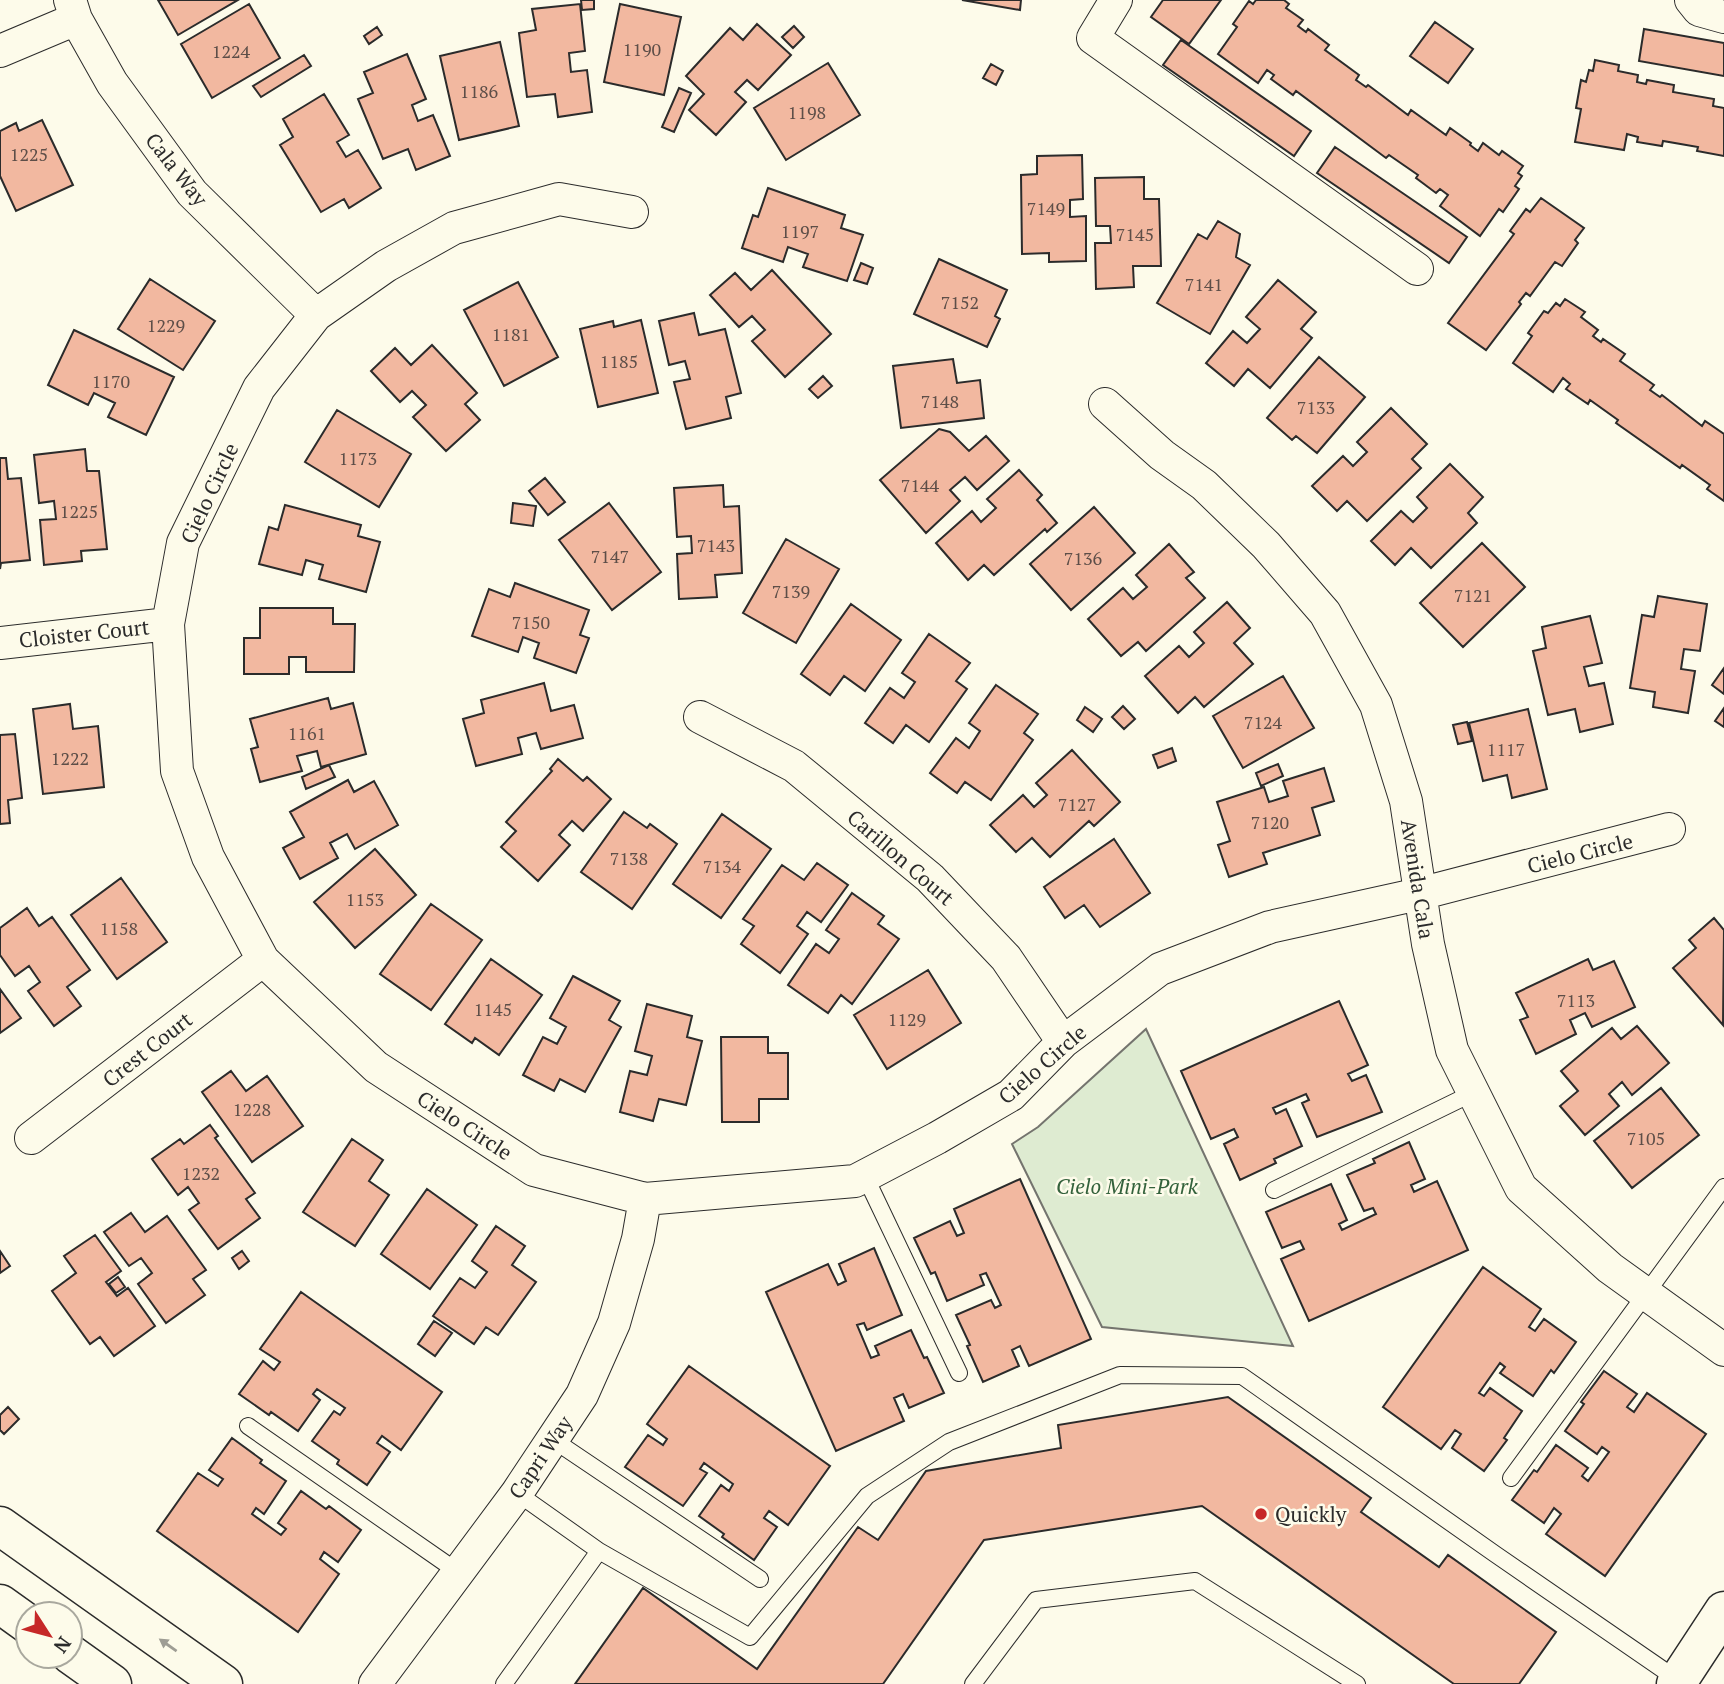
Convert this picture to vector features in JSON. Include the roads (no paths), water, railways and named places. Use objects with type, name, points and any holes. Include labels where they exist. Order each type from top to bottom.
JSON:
[{"type":"street","points":[[1116,0],[1093,38],[1417,269]]},
{"type":"street","points":[[1691,0],[1699,10],[1724,17]]},
{"type":"street","points":[[0,51],[73,10]]},
{"type":"street","name":"Cala Way","points":[[73,10],[112,83],[192,193],[316,315]]},
{"type":"street","name":"Cielo Circle","points":[[632,212],[559,199],[454,228],[386,266],[316,315],[259,388],[183,543],[168,624],[177,771],[208,857],[263,960],[376,1067],[534,1170],[645,1199],[855,1181],[1011,1095],[1063,1042],[1160,969],[1270,927],[1419,894],[1670,829]]},
{"type":"street","name":"Avenida Cala","points":[[1105,404],[1162,455],[1204,485],[1266,545],[1325,613],[1376,705],[1406,802],[1419,894],[1452,1050],[1521,1188],[1611,1268],[1724,1350]]},
{"type":"street","name":"Cloister Court","points":[[0,643],[168,624]]},
{"type":"street","name":"Carillon Court","points":[[700,717],[794,766],[930,878],[1006,958],[1063,1042]]},
{"type":"street","name":"Crest Court","points":[[31,1138],[263,960]]},
{"type":"street","name":"Capri Way","points":[[375,1684],[517,1493],[582,1395],[614,1323],[638,1239],[645,1199]]},
{"type":"street","points":[[0,1526],[223,1684]]},
{"type":"street","points":[[1677,1682],[1724,1611]]},
{"type":"street","points":[[84,1664],[112,1684]]},
{"type":"lane","points":[[1274,1190],[1473,1093]]},
{"type":"lane","points":[[865,1176],[959,1373]]},
{"type":"lane","points":[[1511,1478],[1647,1296],[1724,1187]]},
{"type":"lane","points":[[517,1493],[599,1551],[750,1637],[867,1496],[949,1442],[1120,1375],[1242,1376],[1677,1682]]},
{"type":"lane","points":[[248,1426],[458,1572]]},
{"type":"lane","points":[[552,1439],[760,1578]]},
{"type":"lane","points":[[504,1684],[599,1551]]},
{"type":"lane","points":[[973,1684],[1036,1600],[1195,1581],[1357,1684]]},
{"type":"place","name":"Quickly","points":[[1261,1514]]},
{"type":"park label","name":"Cielo Mini-Park","points":[[1127,1186]]}]
